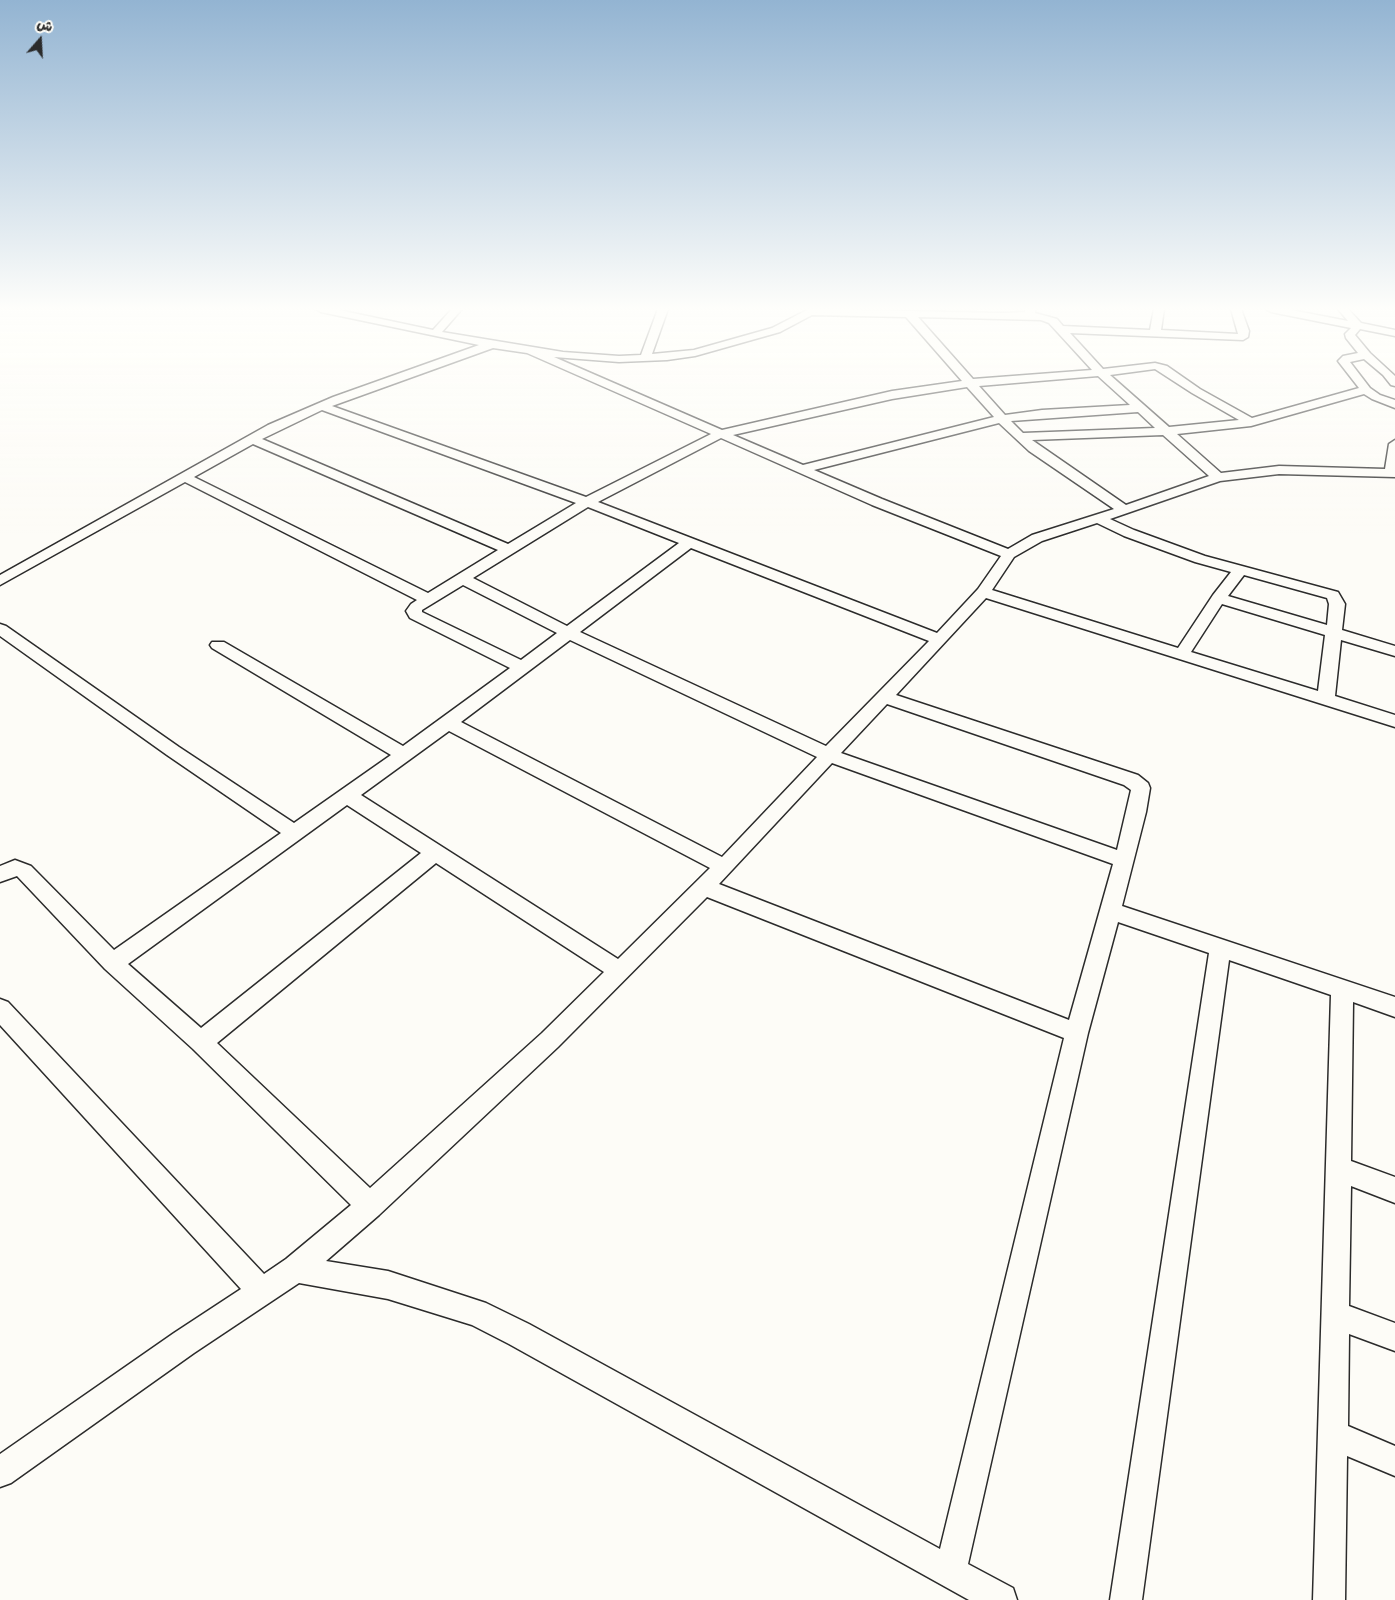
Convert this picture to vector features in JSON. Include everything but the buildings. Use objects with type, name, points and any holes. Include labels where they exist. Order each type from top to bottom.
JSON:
[{"type":"street","points":[[0,581],[253,438],[322,406],[384,384]]},
{"type":"street","points":[[605,384],[877,502],[1009,554]]},
{"type":"street","points":[[523,668],[415,614],[416,607],[587,502],[720,434],[845,404],[967,384]]},
{"type":"street","points":[[972,384],[1001,419],[1033,448],[1126,510]]},
{"type":"street","points":[[1113,384],[1218,477]]},
{"type":"street","points":[[1185,384],[1251,422]]},
{"type":"street","points":[[1361,384],[1366,390],[1395,404]]},
{"type":"street","points":[[1021,437],[1166,431],[1251,422],[1366,390]]},
{"type":"street","points":[[322,406],[587,502],[938,639]]},
{"type":"street","points":[[802,469],[1001,419],[1042,414],[1140,408]]},
{"type":"street","points":[[253,438],[509,550]]},
{"type":"street","points":[[0,1472],[184,1343],[296,1269],[370,1206],[550,1040],[725,867],[982,592],[1009,554],[1037,538],[1126,510],[1218,477],[1280,470],[1393,473],[1395,444]]},
{"type":"street","points":[[184,477],[427,599]]},
{"type":"street","points":[[1099,519],[1172,550],[1240,571],[1333,595],[1337,604],[1326,699]]},
{"type":"street","points":[[113,962],[348,796],[523,668],[690,542]]},
{"type":"street","points":[[1182,654],[1218,598],[1240,571]]},
{"type":"street","points":[[461,578],[569,633],[829,755],[1123,860]]},
{"type":"street","points":[[982,592],[1395,721]]},
{"type":"street","points":[[1218,598],[1395,652]]},
{"type":"street","points":[[0,629],[173,751],[295,833]]},
{"type":"street","points":[[218,645],[404,755]]},
{"type":"street","points":[[884,697],[1137,783],[1141,788],[1111,911],[1077,1033],[950,1572]]},
{"type":"street","points":[[448,723],[725,867]]},
{"type":"street","points":[[348,796],[620,971]]},
{"type":"street","points":[[201,1042],[436,852]]},
{"type":"street","points":[[0,874],[10,869],[22,870],[113,962],[201,1042],[370,1206]]},
{"type":"street","points":[[704,887],[1077,1033]]},
{"type":"street","points":[[1111,911],[1395,1007]]},
{"type":"street","points":[[1126,1600],[1220,948]]},
{"type":"street","points":[[1329,1600],[1342,989]]},
{"type":"street","points":[[0,1009],[262,1292]]},
{"type":"street","points":[[1338,1169],[1395,1190]]},
{"type":"street","points":[[296,1269],[388,1285],[476,1313],[519,1334],[1001,1600]]},
{"type":"street","points":[[1335,1315],[1395,1337]]},
{"type":"street","points":[[1332,1434],[1395,1462]]}]
